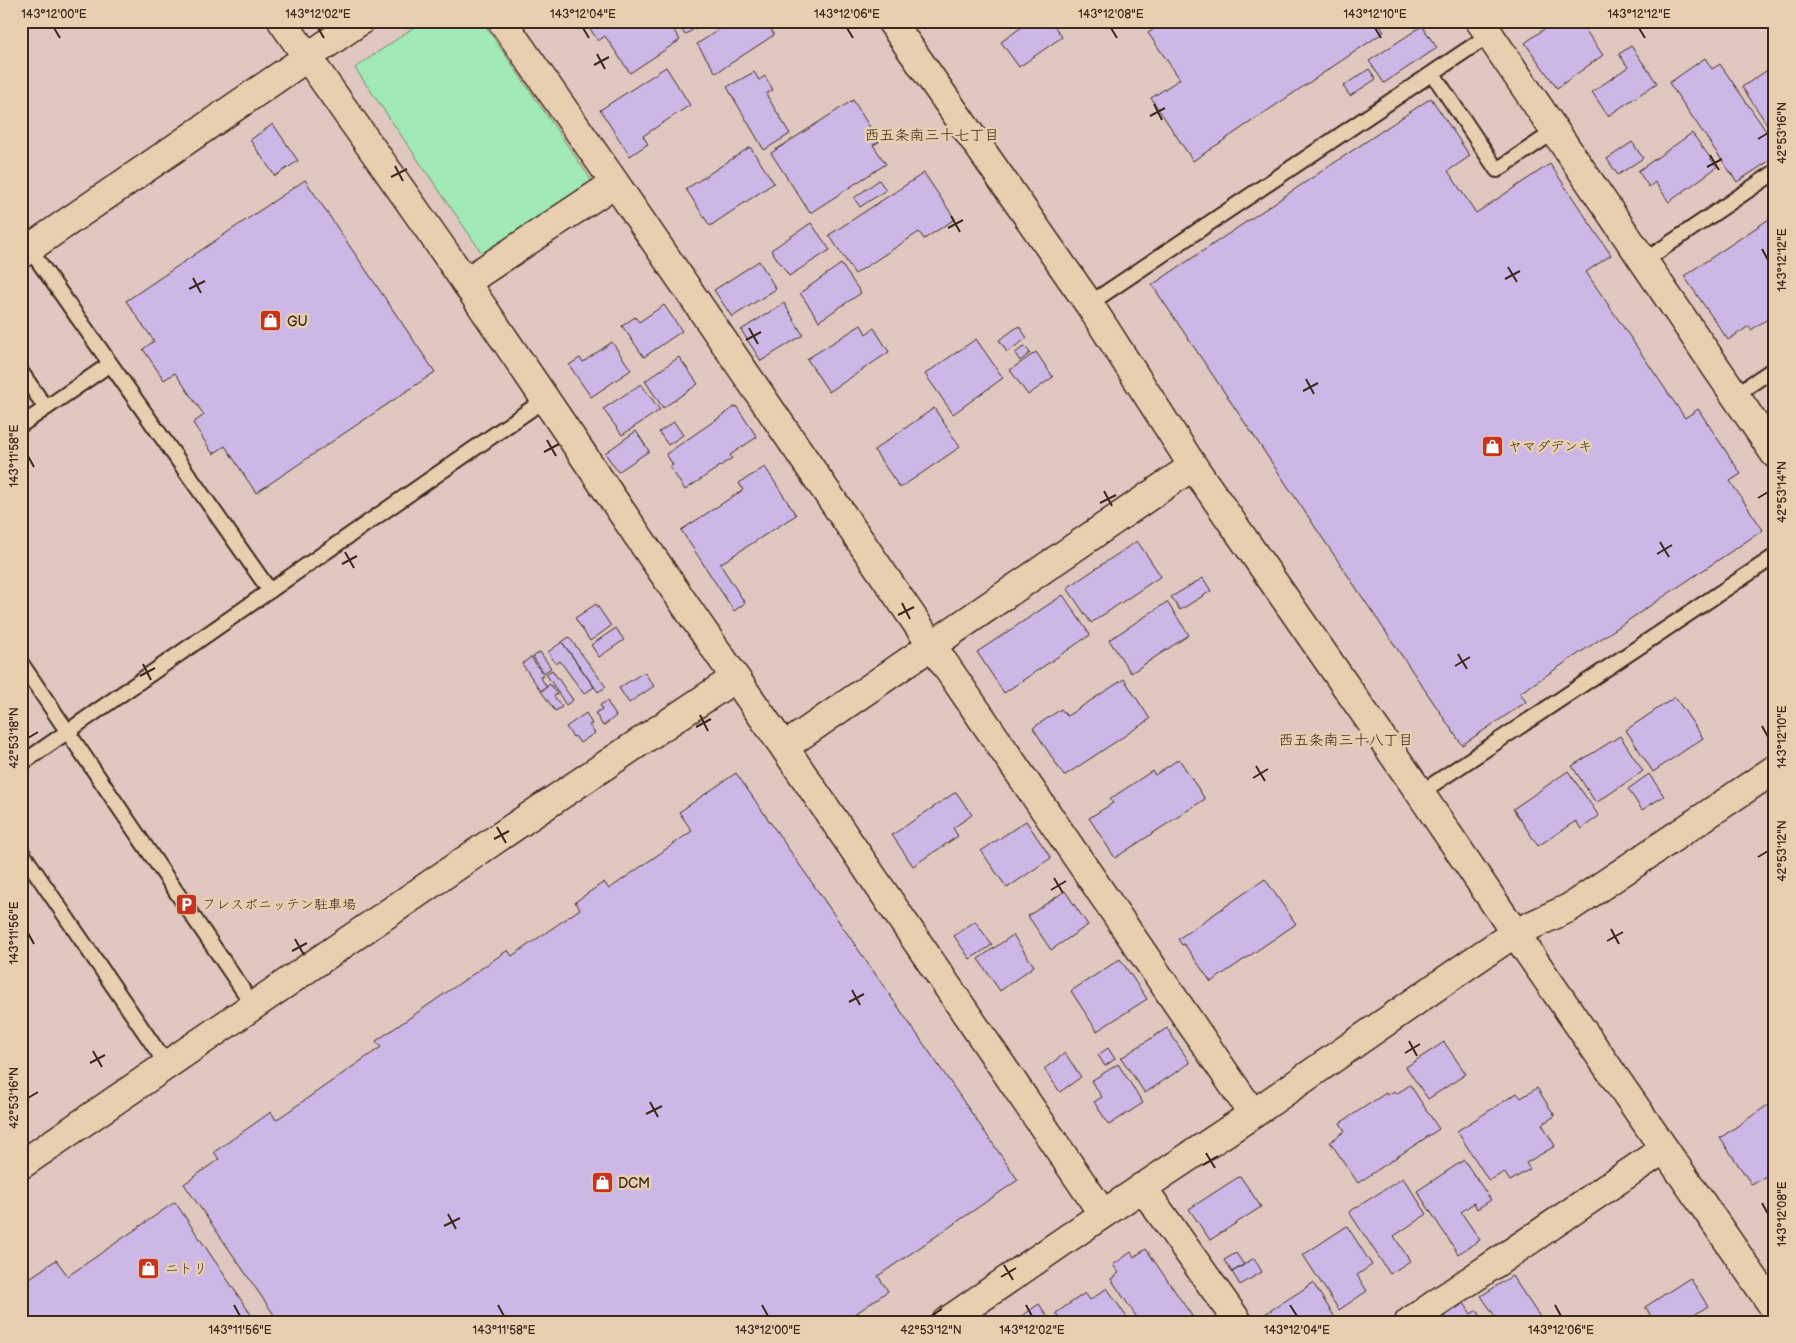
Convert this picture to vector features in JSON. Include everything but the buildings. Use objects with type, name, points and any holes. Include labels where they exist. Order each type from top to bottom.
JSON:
[{"type":"street","points":[[282,21],[466,282],[544,400],[1103,1214]]},
{"type":"street","points":[[25,251],[360,21]]},
{"type":"street","points":[[502,21],[1253,1114]]},
{"type":"street","points":[[892,21],[1089,304],[1193,466],[1420,792],[1775,1310]]},
{"type":"street","points":[[1485,28],[1775,454]]},
{"type":"street","points":[[466,282],[615,183]]},
{"type":"street","points":[[784,747],[1193,466]]},
{"type":"street","points":[[21,1165],[735,678]]},
{"type":"street","points":[[946,1322],[1142,1187],[1253,1114],[1515,933],[1569,908],[1775,769]]},
{"type":"street","points":[[1409,1322],[1664,1149]]},
{"type":"street","points":[[1142,1187],[1238,1322]]},
{"type":"lane","points":[[1089,304],[1433,74],[1485,28]]},
{"type":"lane","points":[[1433,74],[1497,170],[1555,131]]},
{"type":"lane","points":[[1644,261],[1775,172]]},
{"type":"lane","points":[[25,251],[110,364],[270,592]]},
{"type":"lane","points":[[21,425],[110,364]]},
{"type":"lane","points":[[1735,395],[1775,368]]},
{"type":"lane","points":[[21,372],[46,408]]},
{"type":"lane","points":[[21,764],[544,400]]},
{"type":"lane","points":[[1420,792],[1775,556]]},
{"type":"lane","points":[[21,663],[253,1006]]},
{"type":"lane","points":[[21,851],[167,1065]]},
{"type":"green space","points":[[423,21],[482,21],[592,181],[484,256],[355,68]]},
{"type":"place","name":"GU","points":[[271,321]]},
{"type":"place","name":"ヤマダデンキ","points":[[1492,446]]},
{"type":"place","name":"フレスポニッテン駐車場","points":[[186,904]]},
{"type":"place","name":"DCM","points":[[602,1183]]},
{"type":"place","name":"ニトリ","points":[[149,1268]]},
{"type":"district","name":"西五条南三十七丁目","points":[[932,135]]},
{"type":"district","name":"西五条南三十八丁目","points":[[1346,740]]}]
